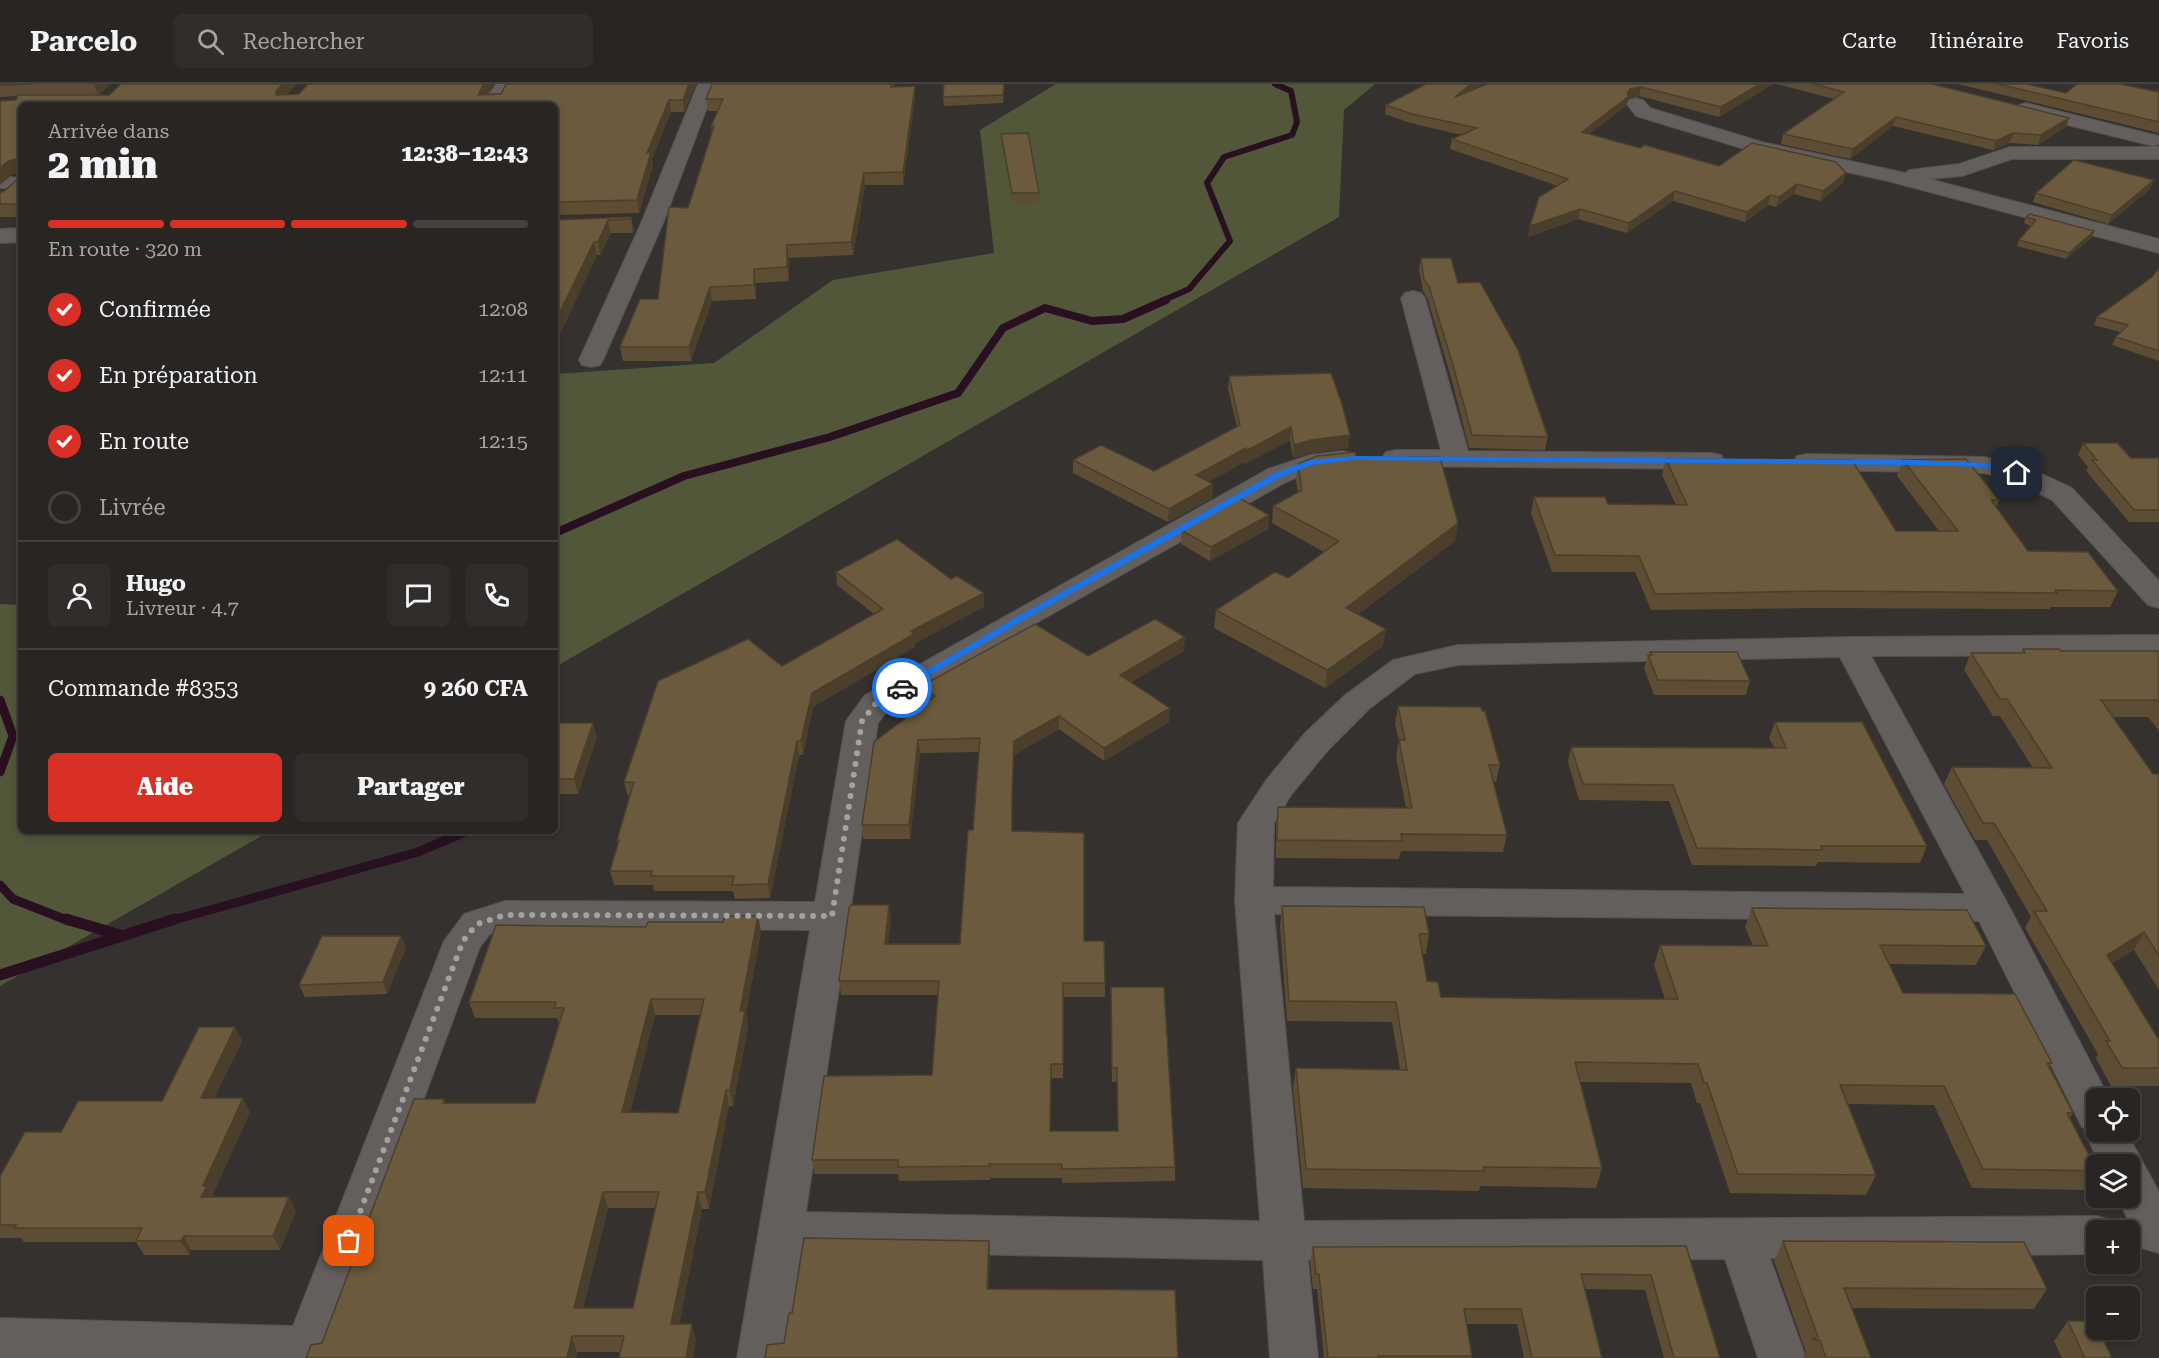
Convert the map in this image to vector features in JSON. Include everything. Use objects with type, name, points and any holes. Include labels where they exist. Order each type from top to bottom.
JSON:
[{"type":"street","points":[[494,102],[505,84]]},
{"type":"street","points":[[591,360],[642,222],[707,84]]},
{"type":"street","points":[[2003,103],[2159,141]]},
{"type":"street","points":[[1636,104],[1643,112],[1758,147],[1890,175],[2159,246]]},
{"type":"street","points":[[1890,175],[1962,170],[2010,153],[2159,153]]},
{"type":"street","points":[[1944,171],[1948,181],[1964,194]]},
{"type":"street","points":[[0,199],[13,181]]},
{"type":"street","points":[[0,236],[18,235]]},
{"type":"street","points":[[1413,298],[1457,459]]},
{"type":"street","points":[[761,1358],[862,721],[877,702],[1018,620],[1278,475],[1310,463],[1370,458],[1741,461]]},
{"type":"street","points":[[1776,461],[1984,465],[2017,473],[2062,494],[2159,599]]},
{"type":"street","points":[[1294,1358],[1254,900],[1256,823],[1279,787],[1317,741],[1349,710],[1404,667],[1458,655],[1850,647],[2159,645]]},
{"type":"street","points":[[1850,647],[1991,908],[2086,1093]]},
{"type":"street","points":[[1254,900],[1991,908]]},
{"type":"street","points":[[0,1340],[306,1353],[463,941],[477,924],[505,915],[832,916]]},
{"type":"street","points":[[2140,1208],[2149,1234]]},
{"type":"street","points":[[781,1231],[1284,1241],[2086,1235]]},
{"type":"street","points":[[1741,1239],[1782,1358]]},
{"type":"green space","points":[[1056,84],[1375,84],[1344,110],[1339,217],[558,665],[558,374],[714,363],[833,280],[994,253],[980,130]]},
{"type":"green space","points":[[0,604],[18,605],[18,834],[265,834],[0,986]]},
{"type":"building","points":[[121,84],[283,84],[276,91],[276,95],[299,94],[308,84],[484,84],[478,95],[501,94],[506,84],[689,84],[683,100],[669,100],[647,153],[651,152],[637,200],[558,202],[558,102],[18,102],[18,161],[15,159],[7,162],[0,168],[0,101],[16,100],[18,95],[109,95]]},
{"type":"building","points":[[712,84],[915,86],[903,172],[864,173],[851,242],[787,245],[787,267],[754,269],[754,285],[710,287],[689,347],[620,347],[640,299],[658,299],[669,207],[688,208],[714,126],[711,126],[723,99],[706,99]]},
{"type":"building","points":[[944,84],[1004,84],[1003,95],[943,97]]},
{"type":"building","points":[[1426,84],[1471,84],[1455,97],[1487,84],[1760,84],[1721,107],[1641,87],[1630,89],[1628,97],[1582,132],[1640,148],[1645,145],[1719,166],[1752,143],[1836,162],[1846,173],[1823,191],[1797,184],[1779,197],[1770,195],[1747,212],[1675,191],[1629,223],[1580,209],[1530,226],[1539,197],[1568,179],[1452,139],[1477,128],[1412,114],[1386,105]]},
{"type":"building","points":[[1814,84],[1932,84],[2069,118],[2041,135],[2013,133],[1996,141],[1896,117],[1853,149],[1783,134],[1844,92]]},
{"type":"building","points":[[1998,84],[2027,84],[2066,93],[2077,84],[2120,84],[2159,92],[2159,122]]},
{"type":"building","points":[[1028,133],[1039,193],[1012,193],[1001,134]]},
{"type":"building","points":[[2074,160],[2154,180],[2112,215],[2036,193]]},
{"type":"building","points":[[18,161],[18,204],[0,204],[0,192],[17,180]]},
{"type":"building","points":[[2030,214],[2094,231],[2069,253],[2019,240],[2036,220],[2026,217]]},
{"type":"building","points":[[631,217],[631,219],[608,220],[598,242],[594,242],[558,316],[558,220]]},
{"type":"building","points":[[1421,258],[1451,258],[1458,283],[1480,282],[1518,350],[1548,437],[1472,435],[1429,286],[1424,280]]},
{"type":"building","points":[[2159,268],[2159,351],[2116,337],[2128,325],[2097,317],[2152,277]]},
{"type":"building","points":[[1331,373],[1350,435],[1311,440],[1294,445],[1291,427],[1196,475],[1213,484],[1169,509],[1073,460],[1101,445],[1154,471],[1240,425],[1229,376]]},
{"type":"building","points":[[2083,443],[2117,443],[2131,458],[2159,458],[2159,510],[2134,510],[2092,460],[2097,460]]},
{"type":"building","points":[[1355,452],[1356,457],[1440,457],[1458,523],[1346,608],[1386,629],[1327,670],[1216,610],[1275,572],[1288,578],[1339,541],[1273,506],[1302,490],[1298,464],[1317,456]]},
{"type":"building","points":[[1666,459],[1852,460],[1896,531],[1958,531],[1903,460],[1966,459],[1999,500],[1991,500],[2028,551],[2088,552],[2118,591],[2055,590],[2057,593],[1823,591],[1655,594],[1639,556],[1555,555],[1534,497],[1605,497],[1608,504],[1687,505]]},
{"type":"building","points":[[1239,498],[1269,515],[1211,547],[1181,530]]},
{"type":"building","points":[[897,539],[951,579],[957,576],[984,593],[911,631],[914,634],[812,693],[801,741],[797,741],[768,884],[732,885],[734,876],[651,876],[652,871],[610,871],[634,782],[624,782],[658,681],[748,639],[782,666],[883,609],[836,572]]},
{"type":"building","points":[[1155,619],[1185,637],[1120,675],[1170,708],[1104,748],[1059,716],[1014,741],[1012,831],[1084,833],[1084,941],[1104,941],[1105,983],[1063,983],[1063,1064],[1051,1064],[1050,1131],[1118,1131],[1117,1068],[1112,1068],[1111,987],[1164,987],[1175,1167],[1062,1169],[1062,1164],[989,1164],[989,1166],[898,1167],[898,1160],[812,1160],[824,1076],[932,1075],[939,981],[839,981],[851,905],[889,905],[885,944],[960,944],[968,830],[973,830],[980,738],[918,740],[909,825],[862,825],[874,742],[935,696],[921,686],[1035,624],[1088,656]]},
{"type":"building","points":[[2023,649],[2159,651],[2159,703],[2157,700],[2101,700],[2153,774],[2159,774],[2159,956],[2144,932],[2107,955],[2159,1040],[2159,1068],[2122,1068],[2106,1041],[2110,1041],[2034,911],[2047,911],[1994,823],[1983,823],[1952,767],[2052,768],[2007,699],[2000,699],[1971,653],[2025,653]]},
{"type":"building","points":[[1650,652],[1737,652],[1750,681],[1658,680],[1648,655],[1652,655]]},
{"type":"building","points":[[1398,706],[1481,707],[1482,711],[1485,711],[1500,765],[1489,765],[1507,835],[1401,834],[1402,841],[1277,840],[1278,807],[1412,808],[1399,740],[1405,740]]},
{"type":"building","points":[[1775,722],[1862,722],[1927,846],[1821,846],[1822,850],[1697,848],[1673,785],[1583,784],[1571,747],[1786,748]]},
{"type":"building","points":[[558,723],[593,723],[574,779],[558,779]]},
{"type":"building","points":[[1282,906],[1424,907],[1429,934],[1419,934],[1427,981],[1438,982],[1441,997],[1570,999],[1678,999],[1660,945],[1768,946],[1752,908],[1967,910],[1986,946],[1880,945],[1903,993],[2015,994],[2052,1063],[2047,1063],[2073,1113],[2067,1113],[2088,1154],[2086,1154],[2086,1171],[1983,1169],[1944,1086],[1840,1085],[1876,1175],[1738,1174],[1707,1083],[1704,1083],[1698,1064],[1575,1062],[1602,1168],[1483,1167],[1484,1171],[1306,1169],[1296,1068],[1407,1070],[1396,1002],[1289,1001]]},
{"type":"building","points":[[725,916],[758,916],[740,1011],[745,1011],[730,1090],[726,1090],[705,1192],[698,1192],[671,1324],[692,1324],[686,1358],[619,1358],[624,1336],[572,1336],[567,1358],[306,1358],[311,1345],[322,1343],[414,1099],[444,1099],[443,1103],[535,1103],[564,1008],[554,1008],[556,1002],[469,1002],[496,925],[646,927],[648,922],[723,922]],"holes":[[[651,999],[704,999],[678,1113],[622,1112]],[[603,1192],[659,1192],[633,1308],[574,1308]]]},
{"type":"building","points":[[322,936],[401,936],[383,982],[299,985]]},
{"type":"building","points":[[199,1027],[235,1027],[201,1098],[243,1098],[203,1186],[207,1186],[201,1197],[289,1197],[273,1236],[184,1236],[181,1241],[136,1241],[142,1228],[14,1228],[16,1225],[0,1225],[0,1176],[25,1132],[61,1132],[78,1101],[162,1101]]},
{"type":"building","points":[[804,1238],[989,1241],[987,1289],[1175,1290],[1178,1358],[765,1358],[767,1345],[784,1343],[789,1313],[792,1313]]},
{"type":"building","points":[[1783,1241],[2024,1242],[2047,1289],[1844,1288],[1871,1358],[1826,1358],[1820,1340],[1812,1340],[1818,1337]]},
{"type":"building","points":[[1686,1246],[1720,1358],[1674,1358],[1651,1275],[1581,1274],[1602,1358],[1532,1358],[1521,1309],[1464,1309],[1472,1356],[1328,1358],[1319,1274],[1316,1274],[1313,1247]]},
{"type":"building","points":[[2068,1321],[2086,1321],[2086,1340],[2103,1340],[2112,1358],[2085,1358]]},
{"type":"waterway","points":[[1162,301],[1189,289],[1230,241],[1207,183],[1224,157],[1292,135],[1297,122],[1291,91],[1275,84]]},
{"type":"waterway","points":[[558,532],[684,476],[830,437],[958,393],[1003,328],[1045,308],[1092,321],[1123,319],[1166,300]]},
{"type":"waterway","points":[[0,700],[13,736],[0,772]]},
{"type":"waterway","points":[[170,921],[418,852],[460,834]]},
{"type":"waterway","points":[[0,885],[13,899],[69,921]]},
{"type":"waterway","points":[[66,919],[120,935]]},
{"type":"waterway","points":[[0,975],[175,919]]},
{"type":"way so far","points":[[349,1241],[463,941],[477,924],[505,915],[832,916],[862,721],[877,702],[902,688]]},
{"type":"route","points":[[902,688],[1018,620],[1278,475],[1310,463],[1353,458],[1918,463],[1984,465],[2017,473]]}]
